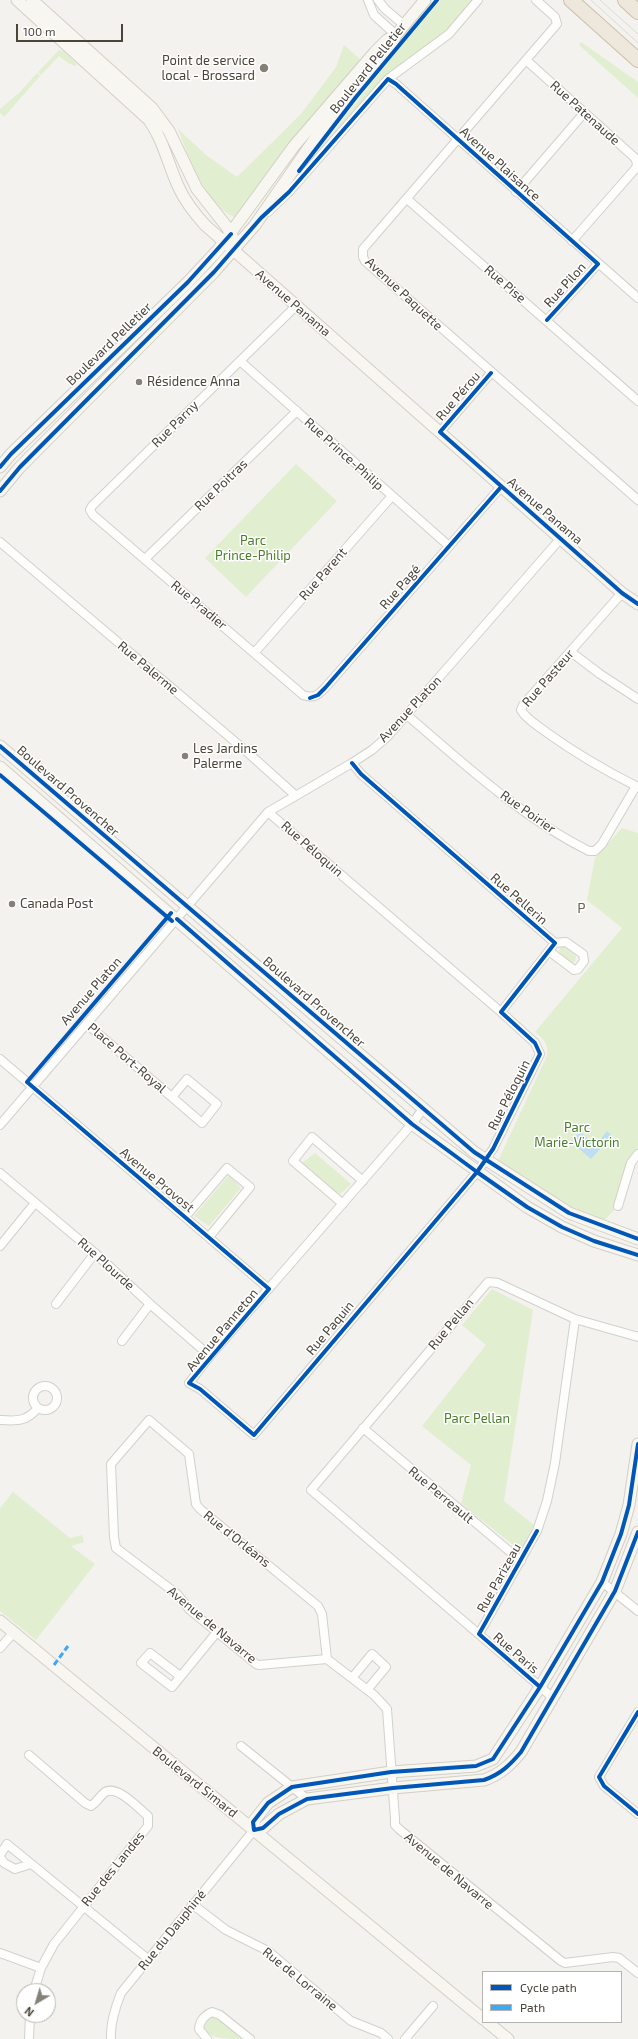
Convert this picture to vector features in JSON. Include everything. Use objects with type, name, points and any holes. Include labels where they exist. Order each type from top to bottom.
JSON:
[{"type":"highway","points":[[571,0],[638,60]]},
{"type":"highway","points":[[624,0],[638,12]]},
{"type":"street","name":"Avenue Panama","points":[[17,0],[149,120],[159,137],[178,188],[198,217],[227,238]]},
{"type":"street","name":"Avenue Panama","points":[[32,0],[152,108],[168,131],[197,189],[236,250],[296,306],[501,487],[622,593],[638,604]]},
{"type":"street","points":[[368,0],[374,15],[396,34]]},
{"type":"street","points":[[378,0],[384,9],[404,24]]},
{"type":"street","name":"Boulevard Pelletier","points":[[0,491],[20,467],[172,316],[236,250],[319,134],[390,48],[396,34],[425,0]]},
{"type":"street","name":"Boulevard Pelletier","points":[[255,225],[289,192],[388,79],[449,34],[478,0]]},
{"type":"street","name":"Avenue Paquette","points":[[536,0],[555,17],[557,24],[363,249],[363,257],[365,261],[491,373],[638,500]]},
{"type":"street","name":"Boulevard Pelletier","points":[[0,468],[11,454],[188,282],[227,238],[294,146],[375,52],[387,40],[396,34]]},
{"type":"street","name":"Rue Patenaude","points":[[526,60],[635,158],[637,163],[636,168],[572,241]]},
{"type":"street","name":"Avenue Plaisance","points":[[388,79],[396,84],[459,139],[516,192],[638,298]]},
{"type":"street","points":[[516,192],[584,113]]},
{"type":"street","name":"Rue Pise","points":[[407,199],[638,401]]},
{"type":"street","name":"Rue Pilon","points":[[547,320],[598,264]]},
{"type":"street","name":"Rue Parny","points":[[90,510],[296,306]]},
{"type":"street","name":"Rue Prince-Philip","points":[[240,361],[449,546]]},
{"type":"street","name":"Rue Pérou","points":[[440,432],[491,373]]},
{"type":"street","name":"Rue Poitras","points":[[145,559],[297,411]]},
{"type":"street","name":"Rue Pagé","points":[[310,698],[318,695],[325,688],[501,487]]},
{"type":"street","name":"Rue Parent","points":[[254,652],[392,496]]},
{"type":"street","name":"Rue Pradier","points":[[90,510],[93,515],[303,695],[310,698]]},
{"type":"street","name":"Avenue Platon","points":[[0,1125],[268,812],[372,750],[387,737],[561,538]]},
{"type":"street","name":"Rue Palerme","points":[[0,542],[295,795]]},
{"type":"street","name":"Rue Pasteur","points":[[622,593],[571,652],[522,705],[521,710],[524,715],[535,724],[580,756],[637,787]]},
{"type":"street","points":[[571,652],[600,674],[638,699]]},
{"type":"street","name":"Rue Poirier","points":[[407,715],[468,768],[507,798],[589,852],[595,851],[602,844],[637,787]]},
{"type":"street","name":"Boulevard Provencher","points":[[0,746],[423,1109],[485,1160],[569,1213],[638,1239]]},
{"type":"street","name":"Rue Pellerin","points":[[352,762],[361,774],[427,833],[555,943],[566,942],[583,954],[584,961],[578,969],[574,970],[549,951]]},
{"type":"street","name":"Boulevard Provencher","points":[[0,767],[412,1124],[527,1207],[562,1227],[594,1241],[638,1255]]},
{"type":"street","name":"Rue Péloquin","points":[[268,812],[535,1043],[540,1054],[493,1149],[477,1172]]},
{"type":"street","points":[[501,1012],[555,943]]},
{"type":"street","name":"Place Port-Royal","points":[[87,1024],[202,1123],[217,1104],[187,1079],[172,1097]]},
{"type":"street","name":"Avenue Provost","points":[[0,1059],[269,1289]]},
{"type":"street","name":"Avenue Panneton","points":[[189,1384],[210,1356],[363,1181],[423,1109]]},
{"type":"street","points":[[343,1204],[293,1161],[312,1137],[363,1181]]},
{"type":"street","points":[[618,1206],[631,1163],[638,1154]]},
{"type":"street","points":[[185,1217],[227,1168],[250,1187],[209,1237]]},
{"type":"street","name":"Rue Paquin","points":[[189,1384],[200,1389],[254,1435],[477,1172]]},
{"type":"street","name":"Rue Plourde","points":[[0,1173],[95,1253],[150,1304],[210,1356]]},
{"type":"street","points":[[0,1246],[35,1203]]},
{"type":"street","points":[[56,1304],[95,1253]]},
{"type":"street","name":"Rue Pellan","points":[[311,1490],[488,1282],[498,1283],[575,1319],[638,1338]]},
{"type":"street","points":[[122,1341],[150,1304]]},
{"type":"street","name":"Rue Parizeau","points":[[479,1634],[537,1531],[547,1501],[555,1463],[575,1319]]},
{"type":"street","points":[[0,1420],[18,1422],[24,1420],[38,1408]]},
{"type":"street","name":"Rue d'Orléans","points":[[138,1566],[116,1548],[114,1542],[111,1464],[148,1420],[190,1454],[196,1504],[200,1509],[318,1606],[322,1614],[327,1659]]},
{"type":"street","name":"Rue Perreault","points":[[363,1428],[521,1561]]},
{"type":"street","points":[[638,1444],[637,1463],[629,1505],[621,1534],[602,1582],[540,1687],[494,1759],[476,1766],[392,1772],[292,1787],[268,1803],[253,1822],[254,1830],[263,1828],[279,1814],[307,1799],[393,1788],[484,1780],[497,1775],[509,1767],[521,1752],[615,1591],[638,1532]]},
{"type":"street","name":"Rue Paris","points":[[311,1490],[552,1697]]},
{"type":"street","name":"Avenue de Navarre","points":[[138,1566],[176,1594],[190,1610],[259,1665],[327,1659],[367,1690],[387,1709],[395,1819],[396,1825],[399,1829],[553,1956],[565,1963],[613,1957],[619,1958],[638,1973]]},
{"type":"street","points":[[602,1582],[638,1611]]},
{"type":"street","name":"Boulevard Simard","points":[[0,1621],[482,2018]]},
{"type":"street","points":[[0,1648],[14,1632]]},
{"type":"street","points":[[180,1676],[150,1653],[142,1663],[172,1687],[217,1632]]},
{"type":"street","points":[[352,1678],[372,1654],[386,1666],[367,1690]]},
{"type":"street","points":[[638,1712],[599,1777],[604,1786],[638,1814]]},
{"type":"street","points":[[240,1746],[307,1799]]},
{"type":"street","name":"Rue des Landes","points":[[29,1755],[85,1803],[91,1806],[109,1790],[118,1791],[148,1816],[148,1826],[54,1944],[41,1968],[36,1983]]},
{"type":"street","name":"Rue du Dauphiné","points":[[111,2039],[114,2008],[121,1993],[192,1904],[254,1830]]},
{"type":"street","points":[[31,1864],[15,1869],[4,1863],[0,1856],[7,1844],[148,1959]]},
{"type":"street","name":"Rue de Lorraine","points":[[192,1904],[226,1930],[268,1951],[350,2021],[381,2033],[388,2039]]},
{"type":"street","points":[[0,1953],[41,1968]]},
{"type":"street","points":[[405,2039],[433,2006]]},
{"type":"street","points":[[207,2039],[200,2030],[200,2023],[206,2015],[212,2012],[220,2015],[250,2039]]},
{"type":"street","points":[[29,2039],[30,2023]]},
{"type":"street","points":[[488,2023],[508,2039]]},
{"type":"green space","points":[[441,0],[473,0],[446,32],[386,76],[301,173],[397,51]]},
{"type":"green space","points":[[581,42],[638,82],[638,98],[579,45]]},
{"type":"green space","points":[[344,45],[361,60],[312,117],[238,216],[234,217],[224,211],[206,191],[199,179],[178,129],[206,155],[237,177],[301,114],[336,67]]},
{"type":"green space","points":[[59,50],[63,51],[77,64],[75,66],[68,63],[59,56],[41,75],[38,72]]},
{"type":"green space","points":[[37,73],[40,76],[4,117],[0,113],[0,109],[19,93]]},
{"type":"green space","name":"Parc Prince-Philip","points":[[296,464],[337,501],[246,597],[205,558]]},
{"type":"green space","name":"Parc Marie-Victorin","points":[[622,828],[638,833],[638,1154],[618,1206],[599,1226],[497,1163],[547,1056],[545,1042],[535,1032],[622,928],[587,900],[595,858]]},
{"type":"green space","points":[[562,946],[565,946],[576,956],[575,962],[571,963],[560,954],[559,950]]},
{"type":"green space","points":[[315,1153],[351,1184],[338,1196],[302,1163]]},
{"type":"green space","points":[[229,1175],[241,1188],[209,1226],[194,1216]]},
{"type":"green space","name":"Parc Pellan","points":[[492,1289],[533,1310],[504,1501],[534,1525],[521,1551],[461,1504],[471,1465],[422,1426],[486,1345],[462,1325]]},
{"type":"green space","points":[[13,1492],[70,1538],[82,1535],[84,1542],[71,1546],[95,1564],[36,1640],[0,1611],[0,1508]]},
{"type":"green space","points":[[212,2017],[217,2017],[242,2039],[220,2038],[210,2035],[204,2029],[206,2021]]},
{"type":"water","points":[[607,1131],[612,1136],[591,1159],[571,1142],[580,1132],[596,1145]]},
{"type":"tram line","points":[[591,0],[638,43]]},
{"type":"tram line","points":[[600,0],[638,34]]},
{"type":"marked path","points":[[54,1665],[68,1646]]},
{"type":"cycle path","points":[[299,171],[356,97],[437,0]]},
{"type":"cycle path","points":[[0,491],[20,467],[214,272],[261,218],[289,192],[388,79],[396,84],[598,264],[547,320]]},
{"type":"cycle path","points":[[0,467],[11,454],[188,282],[231,234]]},
{"type":"cycle path","points":[[491,373],[440,432],[622,593],[638,604]]},
{"type":"cycle path","points":[[310,698],[318,695],[325,688],[501,487]]},
{"type":"cycle path","points":[[0,746],[474,1152],[569,1213],[638,1239]]},
{"type":"cycle path","points":[[171,913],[27,1082],[269,1289],[189,1383],[200,1389],[254,1435],[477,1172],[493,1149],[540,1054],[535,1043],[501,1012],[555,943],[361,774],[352,763]]},
{"type":"cycle path","points":[[0,775],[172,921]]},
{"type":"cycle path","points":[[177,919],[412,1124],[477,1172],[527,1207],[562,1227],[594,1241],[638,1255]]},
{"type":"cycle path","points":[[638,1444],[629,1505],[621,1534],[602,1582],[540,1687],[493,1759],[476,1766],[391,1772],[292,1787],[268,1803],[253,1822],[254,1830],[263,1828],[279,1814],[307,1799],[393,1788],[484,1780],[505,1769],[521,1752],[615,1591],[638,1532]]},
{"type":"cycle path","points":[[537,1531],[479,1634],[540,1687]]},
{"type":"cycle path","points":[[638,1712],[599,1777],[604,1786],[638,1814]]},
{"type":"place","name":"Point de service local - Brossard","points":[[264,68]]},
{"type":"place","name":"Résidence Anna","points":[[139,382]]},
{"type":"place","name":"Les Jardins Palerme","points":[[185,756]]},
{"type":"place","name":"Canada Post","points":[[12,904]]},
{"type":"district","name":"P","points":[[582,908]]}]
